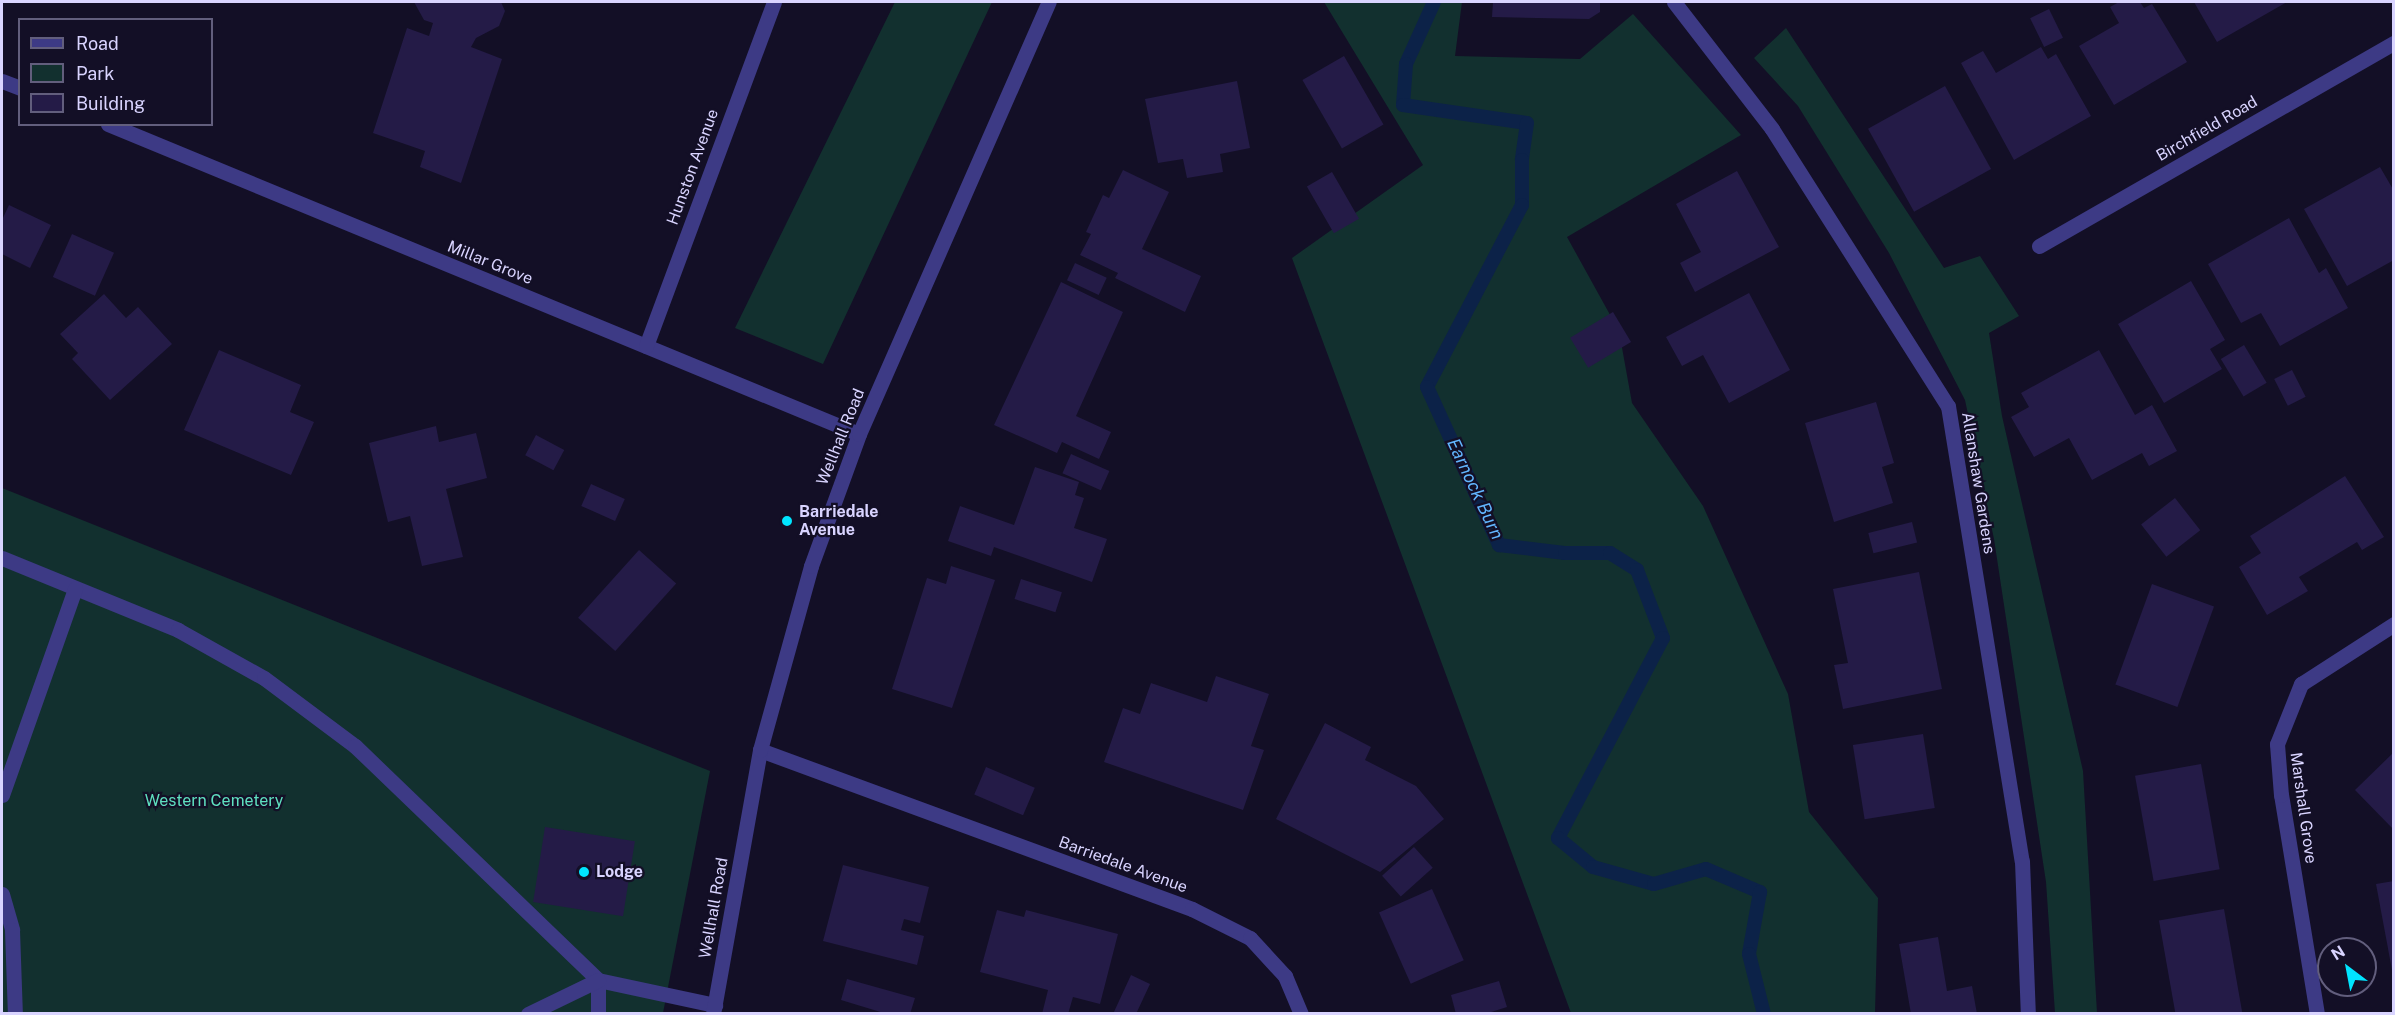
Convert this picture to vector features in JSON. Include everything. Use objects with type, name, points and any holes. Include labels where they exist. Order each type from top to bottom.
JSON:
[{"type":"street","name":"Hunston Avenue","points":[[646,346],[774,2]]},
{"type":"street","name":"Wellhall Road","points":[[714,1009],[760,750],[811,566],[859,434],[1049,2]]},
{"type":"street","name":"Allanshaw Gardens","points":[[1674,2],[1772,129],[1947,406],[2022,861],[2028,1014]]},
{"type":"street","name":"Birchfield Road","points":[[2039,246],[2394,43]]},
{"type":"street","points":[[2,81],[18,87]]},
{"type":"street","name":"Millar Grove","points":[[113,126],[859,434]]},
{"type":"street","points":[[2,558],[178,630],[264,678],[364,754],[598,980],[714,1009]]},
{"type":"street","points":[[2,795],[75,589]]},
{"type":"street","name":"Marshall Grove","points":[[2318,1014],[2281,795],[2277,744],[2301,684],[2394,624]]},
{"type":"street","name":"Barriedale Avenue","points":[[760,750],[1192,909],[1250,938],[1285,976],[1301,1014]]},
{"type":"street","points":[[2,894],[12,930],[15,1014]]},
{"type":"street","points":[[528,1014],[598,980]]},
{"type":"street","points":[[598,980],[598,1014]]},
{"type":"green space","points":[[895,2],[992,2],[823,364],[735,328]]},
{"type":"green space","points":[[1324,2],[1462,2],[1455,56],[1580,59],[1633,14],[1741,135],[1567,237],[1619,331],[1632,403],[1703,506],[1788,694],[1809,812],[1878,898],[1875,1013],[1571,1013],[1292,258],[1423,165]]},
{"type":"green space","points":[[1786,28],[1944,268],[1980,256],[2019,316],[1989,333],[2002,416],[2083,771],[2097,1013],[2055,1013],[2046,882],[1994,539],[1965,400],[1889,253],[1798,106],[1754,58]]},
{"type":"green space","name":"Western Cemetery","points":[[2,488],[710,771],[663,1013],[2,1013]]},
{"type":"building","points":[[414,2],[501,2],[505,11],[499,26],[476,38],[471,47],[502,59],[461,183],[420,167],[425,151],[373,133],[407,28],[429,36],[433,23],[424,20]]},
{"type":"building","points":[[1493,2],[1600,2],[1600,12],[1589,19],[1492,17]]},
{"type":"building","points":[[2119,2],[2140,2],[2144,8],[2152,4],[2187,62],[2114,105],[2079,46],[2119,23],[2110,7]]},
{"type":"building","points":[[2194,2],[2287,2],[2217,42]]},
{"type":"building","points":[[2049,9],[2063,38],[2044,47],[2030,18]]},
{"type":"building","points":[[2041,47],[2048,59],[2056,54],[2091,116],[2014,160],[1961,63],[1983,51],[1996,73]]},
{"type":"building","points":[[1344,56],[1384,124],[1342,148],[1302,80]]},
{"type":"building","points":[[1237,81],[1250,148],[1220,154],[1223,172],[1187,178],[1183,159],[1158,163],[1145,99]]},
{"type":"building","points":[[1945,86],[1991,169],[1914,212],[1868,129]]},
{"type":"building","points":[[2380,167],[2394,191],[2394,260],[2347,286],[2304,209]]},
{"type":"building","points":[[1123,170],[1169,192],[1142,249],[1201,276],[1185,312],[1115,278],[1118,273],[1080,255],[1091,234],[1086,232],[1103,195],[1109,198]]},
{"type":"building","points":[[1737,171],[1779,247],[1695,292],[1680,263],[1701,252],[1676,204]]},
{"type":"building","points":[[1332,172],[1359,219],[1334,233],[1307,186]]},
{"type":"building","points":[[9,205],[51,225],[30,268],[2,254],[2,220]]},
{"type":"building","points":[[2289,218],[2319,273],[2326,268],[2348,308],[2280,346],[2261,313],[2241,323],[2208,264]]},
{"type":"building","points":[[72,234],[114,253],[95,296],[53,277]]},
{"type":"building","points":[[1075,263],[1107,278],[1099,295],[1067,280]]},
{"type":"building","points":[[2191,281],[2225,340],[2210,349],[2222,369],[2164,403],[2118,324]]},
{"type":"building","points":[[1061,282],[1123,312],[1076,416],[1111,432],[1099,459],[1062,442],[1057,453],[994,425]]},
{"type":"building","points":[[1749,293],[1790,370],[1729,403],[1703,355],[1682,366],[1666,337]]},
{"type":"building","points":[[104,294],[126,318],[138,307],[172,344],[110,400],[72,359],[78,353],[60,334]]},
{"type":"building","points":[[1613,312],[1631,342],[1588,368],[1570,338]]},
{"type":"building","points":[[2244,345],[2267,383],[2244,397],[2221,359]]},
{"type":"building","points":[[219,350],[301,385],[290,412],[314,422],[291,475],[184,430]]},
{"type":"building","points":[[2099,350],[2135,415],[2152,405],[2177,451],[2149,466],[2142,453],[2092,480],[2069,438],[2034,457],[2011,417],[2029,407],[2021,393]]},
{"type":"building","points":[[2292,370],[2306,397],[2288,406],[2274,379]]},
{"type":"building","points":[[1876,402],[1894,463],[1882,467],[1893,503],[1834,522],[1805,423]]},
{"type":"building","points":[[436,426],[439,442],[476,433],[487,478],[446,489],[463,557],[422,566],[410,516],[388,522],[369,443]]},
{"type":"building","points":[[536,435],[564,450],[553,470],[525,455]]},
{"type":"building","points":[[1071,454],[1109,471],[1101,490],[1062,473]]},
{"type":"building","points":[[1035,467],[1079,482],[1075,495],[1084,498],[1074,528],[1107,539],[1092,582],[994,547],[991,556],[948,541],[960,506],[1014,525]]},
{"type":"building","points":[[2345,476],[2384,537],[2362,550],[2357,542],[2299,577],[2308,591],[2267,615],[2239,567],[2261,553],[2250,536]]},
{"type":"building","points":[[591,484],[625,499],[615,521],[581,506]]},
{"type":"building","points":[[2175,498],[2200,530],[2166,557],[2141,524]]},
{"type":"building","points":[[1912,522],[1917,542],[1873,553],[1868,533]]},
{"type":"building","points":[[639,550],[676,583],[615,651],[578,618]]},
{"type":"building","points":[[951,566],[995,580],[952,708],[892,689],[927,578],[946,584]]},
{"type":"building","points":[[1919,572],[1942,689],[1843,709],[1834,665],[1848,663],[1833,589]]},
{"type":"building","points":[[1021,579],[1062,592],[1055,612],[1015,599]]},
{"type":"building","points":[[2152,584],[2214,607],[2177,707],[2115,685]]},
{"type":"building","points":[[1216,676],[1269,694],[1251,746],[1264,750],[1243,810],[1104,762],[1123,708],[1140,714],[1151,683],[1207,702]]},
{"type":"building","points":[[1325,723],[1371,747],[1365,760],[1416,786],[1444,819],[1380,872],[1276,819]]},
{"type":"building","points":[[1923,734],[1935,808],[1865,819],[1853,745]]},
{"type":"building","points":[[2394,752],[2394,830],[2355,790]]},
{"type":"building","points":[[2201,764],[2220,869],[2154,881],[2135,776]]},
{"type":"building","points":[[986,767],[1035,788],[1023,815],[974,795]]},
{"type":"building","name":"Lodge","points":[[545,827],[635,841],[623,916],[533,902]]},
{"type":"building","points":[[1414,847],[1433,868],[1401,897],[1382,876]]},
{"type":"building","points":[[843,865],[929,887],[920,923],[904,919],[901,930],[924,936],[917,965],[823,941]]},
{"type":"building","points":[[2394,881],[2394,970],[2392,970],[2376,884]]},
{"type":"building","points":[[1432,889],[1464,960],[1411,984],[1379,913]]},
{"type":"building","points":[[2224,909],[2242,1013],[2175,1014],[2159,920]]},
{"type":"building","points":[[997,910],[1024,917],[1026,910],[1118,934],[1100,1004],[1073,997],[1068,1014],[1042,1014],[1048,990],[980,972]]},
{"type":"building","points":[[1938,937],[1947,991],[1972,986],[1977,1014],[1911,1014],[1899,944]]},
{"type":"building","points":[[1131,975],[1150,984],[1136,1014],[1113,1014]]},
{"type":"building","points":[[847,979],[915,998],[910,1014],[887,1014],[841,1000]]},
{"type":"building","points":[[1499,981],[1507,1007],[1485,1014],[1456,1014],[1451,995]]},
{"type":"waterway","name":"Earnock Burn","points":[[1434,2],[1406,64],[1403,105],[1527,123],[1522,160],[1522,205],[1427,387],[1499,545],[1565,553],[1610,553],[1637,570],[1663,638],[1558,838],[1593,867],[1654,884],[1706,869],[1760,892],[1749,954],[1764,1014]]},
{"type":"place","name":"Barriedale Avenue","points":[[787,521]]},
{"type":"place","name":"Lodge","points":[[584,872]]}]
